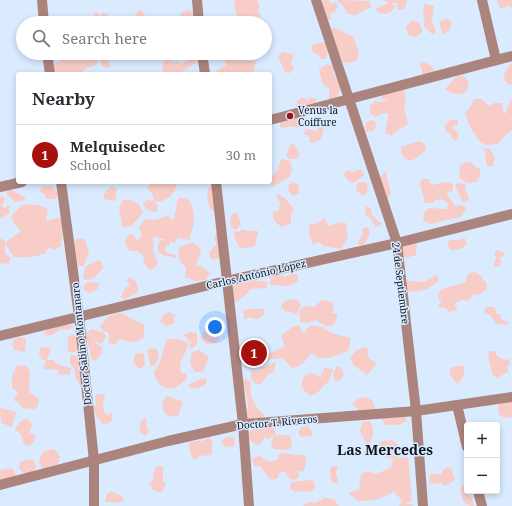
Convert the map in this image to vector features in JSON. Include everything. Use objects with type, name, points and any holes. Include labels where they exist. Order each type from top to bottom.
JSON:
[{"type":"street","points":[[42,0],[43,16]]},
{"type":"street","points":[[197,0],[198,16]]},
{"type":"street","name":"24 de Septiembre","points":[[316,0],[348,100],[397,243],[416,411],[423,506]]},
{"type":"street","points":[[482,0],[496,60]]},
{"type":"street","points":[[272,119],[512,56]]},
{"type":"street","points":[[48,60],[50,72]]},
{"type":"street","points":[[203,60],[205,72]]},
{"type":"street","points":[[0,187],[16,183]]},
{"type":"street","name":"Doctor Sabino Montanaro","points":[[61,184],[79,316],[94,461],[94,506]]},
{"type":"street","points":[[216,184],[243,424],[250,506]]},
{"type":"street","name":"Carlos António López","points":[[0,336],[226,281],[397,243],[512,214]]},
{"type":"street","name":"Doctor T. Riveros","points":[[0,485],[168,441],[243,424],[416,411],[512,397]]},
{"type":"street","points":[[457,405],[464,434]]},
{"type":"street","points":[[479,494],[482,506]]},
{"type":"shaded area","points":[[234,0],[257,0],[260,6],[258,10],[261,16],[237,16]]},
{"type":"shaded area","points":[[323,0],[328,0],[331,3],[336,2],[338,6],[334,13],[331,12],[330,21],[327,19],[326,14],[322,10],[321,6]]},
{"type":"shaded area","points":[[382,0],[407,0],[405,9],[397,10],[397,3],[391,3],[395,6],[392,11],[388,14],[383,14],[377,12],[376,8],[389,3]]},
{"type":"shaded area","points":[[498,0],[512,0],[512,8],[507,6],[501,9],[497,2]]},
{"type":"shaded area","points":[[337,1],[369,1],[371,7],[356,15],[348,14],[343,6]]},
{"type":"shaded area","points":[[424,4],[434,6],[431,21],[436,32],[433,35],[424,26]]},
{"type":"shaded area","points":[[140,9],[145,15],[145,16],[134,16]]},
{"type":"shaded area","points":[[186,10],[195,15],[180,16]]},
{"type":"shaded area","points":[[96,11],[100,16],[93,16]]},
{"type":"shaded area","points":[[103,13],[107,13],[108,16],[100,16]]},
{"type":"shaded area","points":[[447,18],[452,23],[450,30],[443,35],[439,22]]},
{"type":"shaded area","points":[[413,20],[419,23],[423,31],[416,37],[408,35],[406,27]]},
{"type":"shaded area","points":[[332,27],[353,36],[359,53],[357,60],[351,63],[343,62],[330,33]]},
{"type":"shaded area","points":[[323,42],[329,44],[326,59],[320,59],[319,56],[311,50],[312,45]]},
{"type":"shaded area","points":[[282,52],[294,54],[291,63],[294,68],[290,73],[284,72],[278,57]]},
{"type":"shaded area","points":[[63,60],[97,60],[98,62],[92,67],[86,68],[82,72],[53,72],[52,67],[57,62]]},
{"type":"shaded area","points":[[101,60],[108,60],[110,65],[108,68],[101,64]]},
{"type":"shaded area","points":[[165,60],[171,60],[172,62],[178,61],[181,64],[189,60],[200,60],[181,72],[163,71],[162,64]]},
{"type":"shaded area","points":[[224,60],[256,61],[253,72],[215,72],[227,65]]},
{"type":"shaded area","points":[[423,62],[432,67],[437,75],[424,79],[420,64]]},
{"type":"shaded area","points":[[327,64],[335,67],[333,73],[340,86],[336,100],[329,99],[329,89],[322,83],[319,69]]},
{"type":"shaded area","points":[[510,64],[512,64],[512,84],[510,85],[505,81],[504,74]]},
{"type":"shaded area","points":[[462,75],[468,80],[466,92],[455,94],[445,89],[455,78]]},
{"type":"shaded area","points":[[404,90],[406,96],[404,108],[408,124],[395,132],[392,136],[385,133],[388,113],[381,114],[376,117],[370,114],[370,106],[375,101],[382,102],[388,99],[381,99],[382,95]]},
{"type":"shaded area","points":[[302,97],[309,101],[310,97],[316,99],[316,103],[304,107],[297,106],[297,101]]},
{"type":"shaded area","points":[[512,98],[512,131],[509,132],[498,144],[488,145],[481,143],[471,129],[465,114],[475,99],[482,99],[488,106],[494,103],[502,103],[504,115]]},
{"type":"shaded area","points":[[300,118],[304,123],[298,128],[290,126],[284,128],[280,127],[280,120],[285,121]]},
{"type":"shaded area","points":[[455,119],[458,121],[458,125],[453,126],[453,129],[457,131],[459,136],[456,141],[451,138],[451,134],[445,130],[445,125],[449,121]]},
{"type":"shaded area","points":[[371,120],[377,124],[374,131],[366,132],[365,127],[367,122]]},
{"type":"shaded area","points":[[317,121],[324,121],[326,127],[323,129],[320,140],[313,143],[309,142],[310,137],[304,134],[305,130],[309,129],[317,132]]},
{"type":"shaded area","points":[[419,141],[425,144],[426,150],[415,159],[408,161],[402,155],[401,147]]},
{"type":"shaded area","points":[[291,143],[294,144],[300,154],[296,159],[290,159],[286,156]]},
{"type":"shaded area","points":[[484,148],[490,149],[495,157],[493,166],[487,166]]},
{"type":"shaded area","points":[[284,159],[290,161],[292,168],[290,177],[272,187],[270,184],[272,184],[272,176],[277,171],[280,161]]},
{"type":"shaded area","points":[[466,162],[472,163],[475,167],[480,169],[480,176],[476,182],[468,183],[460,179],[460,166]]},
{"type":"shaded area","points":[[347,170],[353,172],[362,170],[364,175],[352,183],[344,174]]},
{"type":"shaded area","points":[[384,172],[387,173],[387,181],[391,194],[387,200],[380,178]]},
{"type":"shaded area","points":[[422,179],[429,179],[432,185],[446,182],[453,184],[453,191],[447,193],[448,197],[455,206],[465,206],[466,209],[461,217],[430,224],[423,220],[424,213],[429,208],[447,209],[448,204],[442,199],[436,200],[433,203],[425,203],[420,184]]},
{"type":"shaded area","points":[[294,182],[299,186],[299,193],[293,196],[288,190],[289,184]]},
{"type":"shaded area","points":[[360,182],[367,183],[368,187],[366,194],[363,196],[357,191],[356,185]]},
{"type":"shaded area","points":[[457,183],[466,184],[465,189],[469,199],[466,202],[462,201],[455,186]]},
{"type":"shaded area","points":[[150,184],[177,184],[175,190],[169,197],[162,201],[154,202],[157,204],[157,212],[147,210],[143,204],[146,200],[154,201],[152,193],[147,187]]},
{"type":"shaded area","points":[[51,186],[59,194],[57,197],[47,199],[44,194],[40,192],[41,187]]},
{"type":"shaded area","points":[[112,186],[117,189],[115,201],[104,199],[104,193]]},
{"type":"shaded area","points":[[209,187],[216,187],[217,212],[211,210],[209,206],[207,192]]},
{"type":"shaded area","points":[[12,190],[26,198],[22,201],[15,202],[7,195],[7,191]]},
{"type":"shaded area","points":[[277,194],[284,197],[294,209],[291,214],[291,223],[282,227],[276,223],[273,217],[273,212],[279,210],[280,203],[277,198]]},
{"type":"shaded area","points":[[0,196],[5,198],[2,206],[5,208],[9,205],[9,214],[0,218]]},
{"type":"shaded area","points":[[178,198],[187,198],[193,208],[194,219],[189,240],[178,238],[174,243],[170,242],[170,245],[166,246],[165,252],[176,255],[176,258],[163,255],[158,251],[158,243],[161,240],[167,240],[153,237],[153,250],[158,263],[156,267],[150,270],[144,263],[143,255],[137,251],[130,251],[126,246],[125,241],[129,234],[134,235],[137,241],[142,235],[139,227],[145,219],[157,219],[167,215],[173,221]]},
{"type":"shaded area","points":[[123,200],[131,200],[139,204],[143,213],[131,226],[122,227],[119,207]]},
{"type":"shaded area","points":[[29,204],[48,209],[46,218],[47,221],[57,218],[64,219],[61,246],[53,250],[49,247],[44,254],[32,257],[14,257],[6,245],[6,242],[21,231],[11,217],[20,206]]},
{"type":"shaded area","points":[[366,206],[371,208],[372,215],[382,224],[376,227],[370,218],[365,214]]},
{"type":"shaded area","points":[[237,212],[241,224],[236,230],[231,228],[230,216]]},
{"type":"shaded area","points":[[325,218],[328,226],[341,222],[346,223],[348,238],[341,249],[323,246],[319,242],[313,245],[309,232],[310,224],[315,224]]},
{"type":"shaded area","points":[[368,227],[369,235],[363,246],[357,244],[362,235],[363,228]]},
{"type":"shaded area","points":[[242,229],[248,231],[258,231],[256,243],[253,247],[240,248],[235,238],[234,231],[239,232]]},
{"type":"shaded area","points":[[217,232],[220,256],[215,260],[210,258],[209,252],[217,244],[214,239]]},
{"type":"shaded area","points":[[0,238],[5,241],[5,253],[11,259],[8,264],[0,263]]},
{"type":"shaded area","points":[[81,238],[85,240],[89,252],[84,266],[79,266],[71,247],[76,239]]},
{"type":"shaded area","points":[[465,238],[467,244],[457,250],[450,250],[447,244],[450,240]]},
{"type":"shaded area","points":[[406,241],[417,244],[416,255],[406,258],[403,255],[400,244]]},
{"type":"shaded area","points":[[192,242],[200,248],[201,251],[196,266],[201,266],[210,273],[206,280],[195,281],[185,277],[186,267],[181,263],[179,258],[179,247]]},
{"type":"shaded area","points":[[496,250],[504,252],[504,256],[499,258],[502,262],[499,267],[494,266],[494,262],[497,257],[494,255]]},
{"type":"shaded area","points":[[98,260],[101,261],[103,268],[95,277],[89,280],[83,279],[85,267]]},
{"type":"shaded area","points":[[475,272],[480,275],[487,284],[486,290],[478,295],[474,294],[468,301],[461,300],[454,304],[458,310],[448,312],[446,308],[438,306],[442,301],[439,300],[438,293],[442,289],[466,282],[466,278],[469,273]]},
{"type":"shaded area","points":[[291,273],[298,275],[298,281],[288,286],[270,285],[271,277],[278,274],[286,277]]},
{"type":"shaded area","points":[[436,275],[439,279],[428,289],[414,292],[408,291],[404,287],[407,281],[425,282]]},
{"type":"shaded area","points":[[129,277],[134,279],[138,287],[138,292],[124,300],[121,297],[125,288],[130,285],[127,281]]},
{"type":"shaded area","points":[[238,279],[268,282],[266,288],[251,289],[236,302],[230,297],[232,289]]},
{"type":"shaded area","points":[[88,282],[99,283],[98,289],[89,293],[84,290],[83,286]]},
{"type":"shaded area","points":[[292,299],[298,300],[301,305],[296,315],[290,311],[286,312],[281,307],[283,302]]},
{"type":"shaded area","points":[[322,300],[332,302],[334,307],[332,313],[338,313],[335,323],[330,327],[316,320],[307,323],[300,322],[299,311],[305,306],[314,307]]},
{"type":"shaded area","points":[[487,307],[494,307],[496,313],[500,314],[501,319],[509,322],[507,325],[496,324],[490,315],[485,314],[484,309]]},
{"type":"shaded area","points":[[264,308],[265,313],[258,319],[251,317],[244,320],[244,314],[242,311],[247,309]]},
{"type":"shaded area","points":[[169,312],[176,315],[173,319],[174,323],[166,326],[160,321],[163,315]]},
{"type":"shaded area","points":[[118,313],[144,325],[144,337],[135,342],[120,339],[114,345],[108,343],[108,332],[103,331],[100,326],[109,316]]},
{"type":"shaded area","points":[[63,325],[72,325],[74,327],[67,330],[60,329],[50,335],[46,335],[43,332],[49,329]]},
{"type":"shaded area","points":[[213,325],[220,331],[219,339],[216,343],[208,345],[200,338],[207,328]]},
{"type":"shaded area","points":[[299,325],[303,334],[310,325],[322,327],[331,333],[351,338],[348,351],[329,358],[318,358],[311,353],[303,363],[292,368],[282,358],[267,360],[262,357],[285,346],[281,336],[291,328]]},
{"type":"shaded area","points":[[92,329],[103,332],[106,336],[100,344],[96,341],[94,342],[102,347],[102,354],[95,361],[90,358],[86,336],[86,333]]},
{"type":"shaded area","points":[[190,332],[197,333],[197,344],[192,349],[189,348],[191,342],[183,335]]},
{"type":"shaded area","points":[[72,334],[78,337],[80,348],[75,352],[69,352],[68,337]]},
{"type":"shaded area","points":[[20,337],[26,339],[25,352],[14,350],[12,344],[15,339]]},
{"type":"shaded area","points":[[167,339],[179,339],[189,343],[180,367],[181,373],[187,373],[186,380],[175,388],[171,389],[160,385],[154,372],[159,364]]},
{"type":"shaded area","points":[[366,347],[369,350],[367,355],[371,360],[377,363],[367,375],[354,366],[350,359],[356,351]]},
{"type":"shaded area","points":[[40,348],[51,348],[47,360],[53,360],[59,365],[71,368],[70,374],[59,375],[58,370],[43,369],[46,360],[42,360],[39,354]]},
{"type":"shaded area","points":[[151,348],[157,349],[159,357],[155,365],[151,367],[147,350]]},
{"type":"shaded area","points":[[199,350],[209,357],[203,372],[195,372],[190,363],[192,352]]},
{"type":"shaded area","points":[[490,351],[495,351],[497,356],[505,360],[507,358],[511,363],[508,366],[508,372],[497,378],[492,374],[488,355]]},
{"type":"shaded area","points":[[144,353],[145,365],[141,369],[133,363],[135,354]]},
{"type":"shaded area","points":[[71,354],[79,357],[79,362],[87,386],[81,387],[75,377],[75,370],[70,363]]},
{"type":"shaded area","points":[[276,362],[274,372],[269,374],[260,385],[256,384],[251,379],[251,371],[260,371],[262,367]]},
{"type":"shaded area","points":[[26,365],[30,372],[29,392],[39,399],[38,406],[35,409],[22,408],[19,403],[13,400],[18,392],[12,388],[12,375],[17,366]]},
{"type":"shaded area","points":[[463,365],[464,376],[457,384],[450,375],[450,368]]},
{"type":"shaded area","points":[[338,366],[342,369],[344,375],[339,381],[334,380],[333,376],[334,370]]},
{"type":"shaded area","points":[[325,367],[334,370],[330,379],[318,392],[313,395],[308,394],[301,386],[303,378],[307,374],[314,373],[320,377]]},
{"type":"shaded area","points":[[206,378],[206,384],[201,387],[190,388],[188,385],[198,380]]},
{"type":"shaded area","points":[[246,379],[251,382],[251,396],[257,408],[264,414],[262,422],[257,421],[255,417],[252,421],[245,421],[245,412],[248,407],[247,396],[242,381]]},
{"type":"shaded area","points":[[105,394],[103,405],[107,415],[112,413],[112,420],[103,425],[93,407],[96,405],[95,396]]},
{"type":"shaded area","points":[[167,396],[183,401],[179,415],[172,417],[165,414],[163,404]]},
{"type":"shaded area","points":[[362,397],[368,398],[372,401],[376,411],[359,411],[352,405],[356,400]]},
{"type":"shaded area","points":[[512,401],[512,417],[505,418],[499,415],[499,404]]},
{"type":"shaded area","points":[[0,408],[16,412],[12,427],[1,423]]},
{"type":"shaded area","points":[[404,415],[407,421],[398,425],[385,425],[382,419],[388,417],[398,417]]},
{"type":"shaded area","points":[[145,417],[145,420],[147,419],[146,425],[149,430],[146,436],[140,432],[140,424]]},
{"type":"shaded area","points":[[27,418],[33,425],[30,433],[35,435],[35,440],[29,446],[24,445],[21,434],[15,430],[20,422]]},
{"type":"shaded area","points":[[370,421],[373,427],[373,432],[370,444],[373,449],[371,455],[363,455],[367,445],[360,431],[362,422]]},
{"type":"shaded area","points":[[262,423],[265,430],[267,423],[271,423],[276,433],[275,435],[290,435],[292,443],[289,443],[292,445],[290,449],[273,449],[271,444],[274,435],[271,438],[266,439],[265,435],[259,445],[252,442],[249,433],[254,427]]},
{"type":"shaded area","points":[[308,426],[313,433],[312,436],[301,437],[298,432],[302,427]]},
{"type":"shaded area","points":[[210,437],[212,441],[212,455],[201,456],[200,454],[199,457],[195,459],[192,458],[189,443],[200,440],[202,443],[203,440]]},
{"type":"shaded area","points":[[228,437],[233,437],[235,441],[234,446],[226,448],[221,441]]},
{"type":"shaded area","points":[[392,440],[398,445],[398,458],[407,457],[411,502],[404,502],[414,506],[399,506],[402,501],[394,491],[377,499],[358,501],[348,493],[359,489],[361,475],[367,471],[375,474],[391,468],[393,459],[386,458],[381,455],[375,445],[383,441]]},
{"type":"shaded area","points":[[54,449],[60,456],[58,464],[51,472],[43,471],[39,460],[41,456],[44,451]]},
{"type":"shaded area","points":[[284,453],[306,456],[305,468],[302,472],[297,471],[299,475],[297,479],[293,480],[289,478],[284,471],[279,473],[278,478],[274,480],[269,478],[260,466],[254,466],[252,460],[255,457],[260,456],[270,462],[279,459],[278,455]]},
{"type":"shaded area","points":[[25,460],[34,460],[36,467],[32,475],[26,475],[19,469],[20,462]]},
{"type":"shaded area","points":[[157,466],[163,467],[163,481],[166,483],[164,489],[160,493],[153,490],[149,483],[153,481],[154,471]]},
{"type":"shaded area","points":[[333,466],[338,467],[336,473],[338,480],[337,483],[333,483],[331,481],[330,468]]},
{"type":"shaded area","points":[[447,467],[451,468],[455,480],[445,486],[440,483],[429,483],[430,474],[441,474]]},
{"type":"shaded area","points":[[11,468],[14,470],[16,476],[2,481],[0,479],[0,470]]},
{"type":"shaded area","points":[[311,480],[314,482],[315,488],[310,492],[296,492],[290,489],[290,484],[292,482]]},
{"type":"shaded area","points":[[464,485],[464,494],[467,494],[472,498],[474,506],[470,506],[464,502],[461,493],[462,486]]},
{"type":"shaded area","points":[[111,491],[123,497],[123,500],[114,503],[105,501],[107,494]]},
{"type":"shaded area","points":[[324,498],[334,499],[339,506],[303,506],[309,502],[316,503]]},
{"type":"place","name":"Venus la Coiffure","points":[[290,116]]},
{"type":"place","name":"Melquisedec","points":[[254,353]]},
{"type":"district","name":"Las Mercedes","points":[[385,450]]}]
